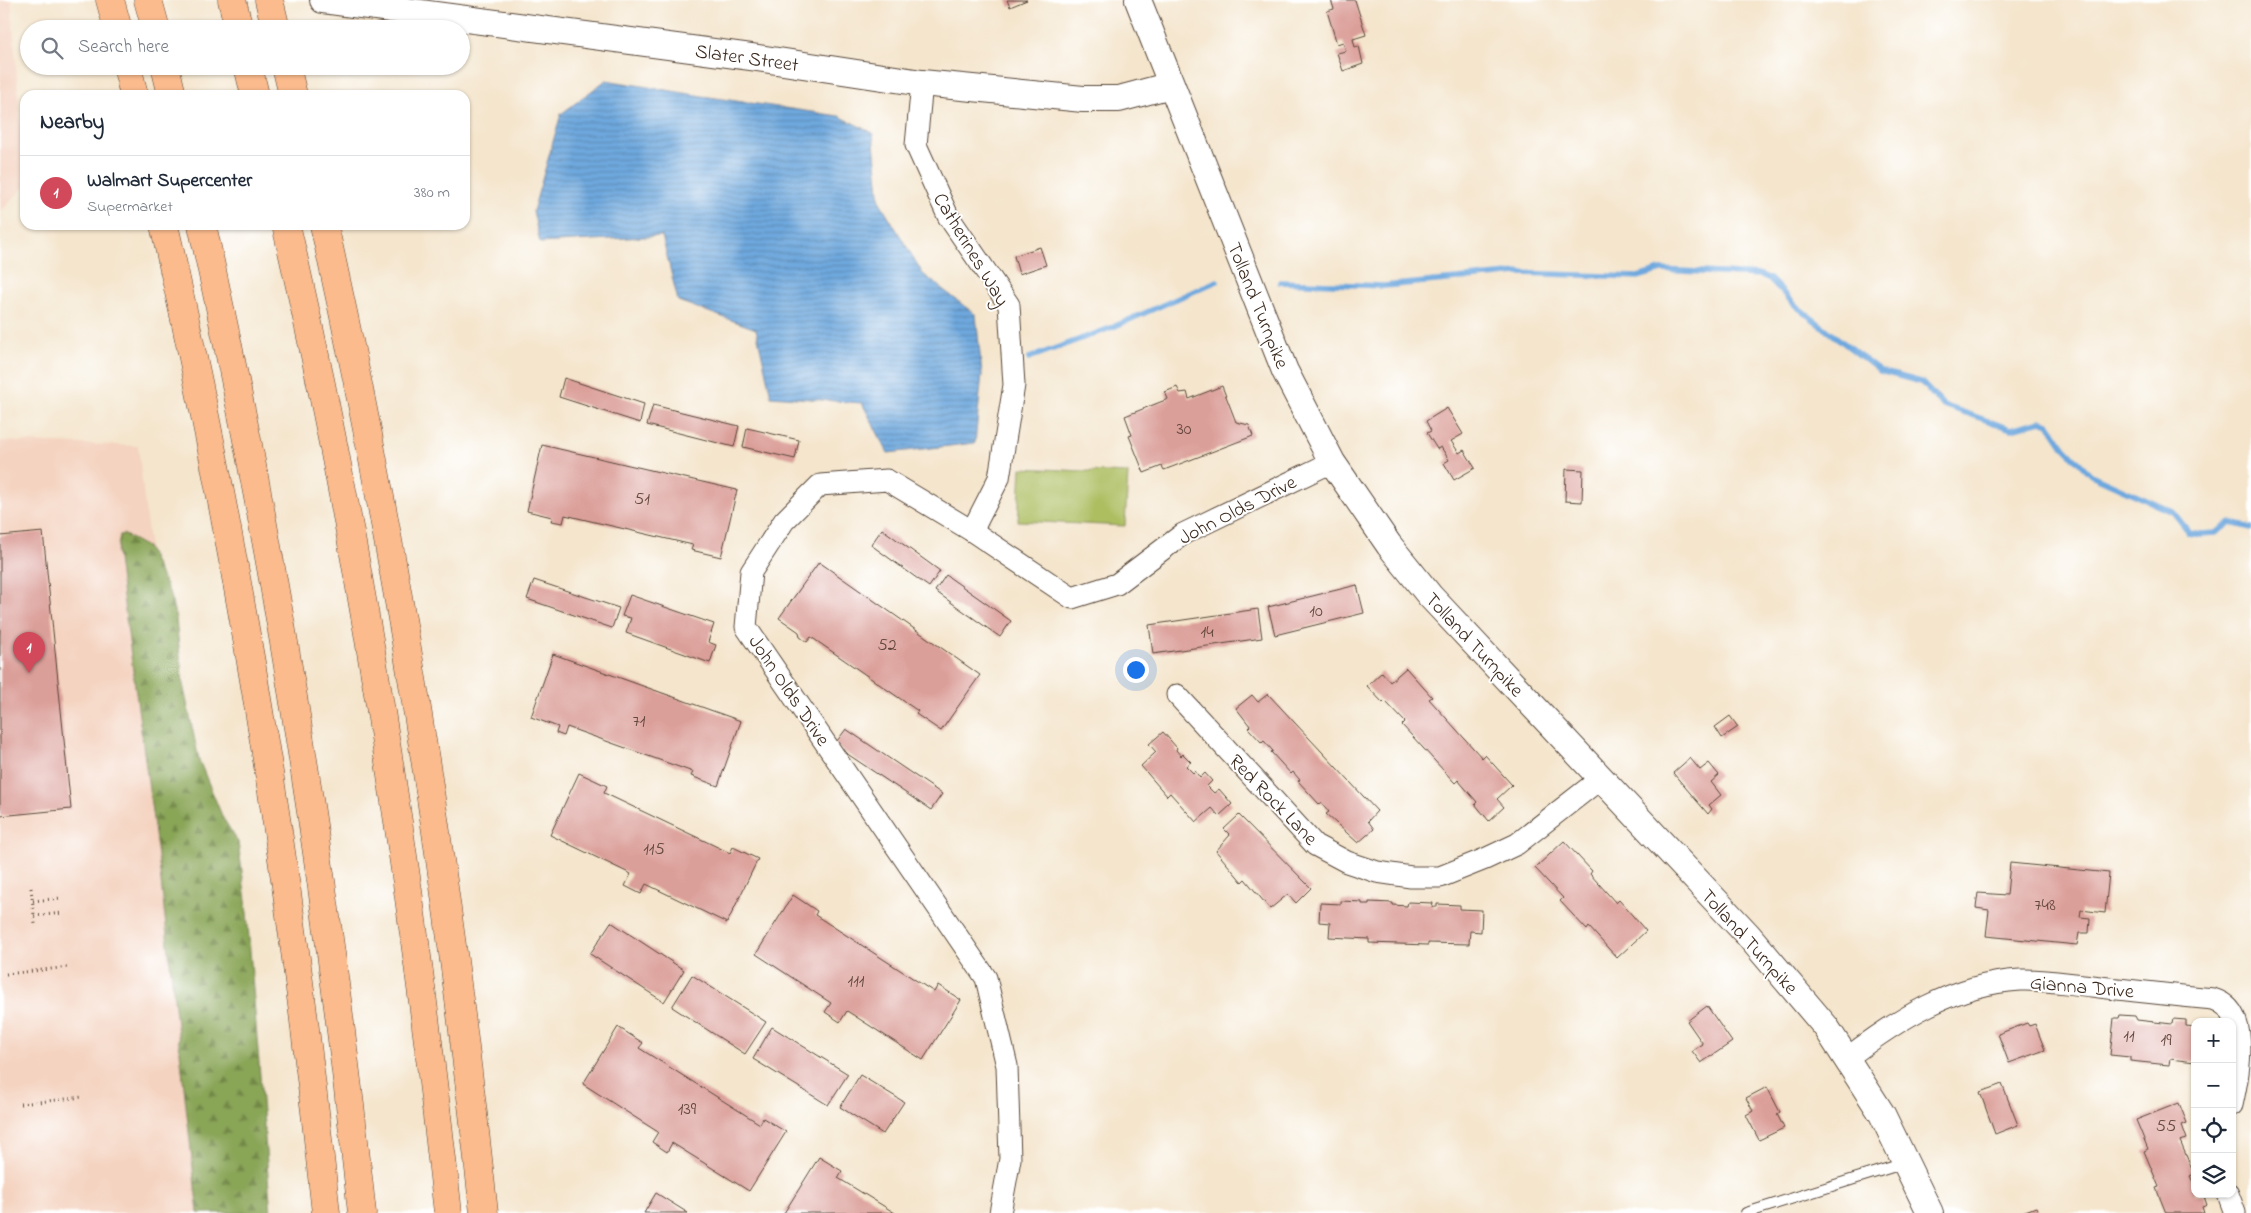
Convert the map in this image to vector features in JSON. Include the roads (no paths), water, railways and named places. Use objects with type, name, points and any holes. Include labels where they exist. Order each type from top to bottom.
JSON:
[{"type":"highway","points":[[110,0],[116,20]]},
{"type":"highway","points":[[148,0],[154,20]]},
{"type":"highway","points":[[232,0],[237,20]]},
{"type":"highway","points":[[269,0],[274,20]]},
{"type":"highway","points":[[129,75],[133,90]]},
{"type":"highway","points":[[167,75],[171,90]]},
{"type":"highway","points":[[250,75],[254,90]]},
{"type":"highway","points":[[288,75],[292,90]]},
{"type":"highway","points":[[165,230],[212,452],[260,717],[298,980],[326,1213]]},
{"type":"highway","points":[[203,230],[248,443],[289,669],[332,957],[362,1213]]},
{"type":"highway","points":[[287,230],[327,419],[381,720],[419,971],[448,1213]]},
{"type":"highway","points":[[325,230],[376,482],[424,755],[461,1009],[484,1213]]},
{"type":"street","name":"Slater Street","points":[[323,0],[751,57],[922,83],[1083,99],[1119,99],[1171,85]]},
{"type":"street","name":"Tolland Turnpike","points":[[1138,0],[1285,371],[1332,462],[1389,545],[1430,596],[1748,935],[1826,1027],[1882,1114],[1930,1213]]},
{"type":"street","name":"Catherines Way","points":[[922,83],[916,145],[948,216],[1009,305],[1014,385],[999,478],[972,531]]},
{"type":"street","name":"John Olds Drive","points":[[1000,1213],[1010,1159],[1007,1066],[986,978],[746,626],[751,572],[784,521],[820,485],[886,480],[972,531],[1072,598],[1117,584],[1183,534],[1332,462]]},
{"type":"street","name":"Red Rock Lane","points":[[1177,695],[1316,845],[1347,862],[1377,872],[1411,877],[1440,877],[1485,859],[1517,844],[1600,778]]},
{"type":"street","name":"Gianna Drive","points":[[1846,1059],[1924,1006],[1954,994],[1989,985],[2021,980],[2040,981],[2225,1001],[2236,1010],[2246,1034],[2236,1085]]},
{"type":"street","points":[[2229,1198],[2235,1213]]},
{"type":"lane","points":[[1746,1213],[1906,1162]]},
{"type":"water","points":[[606,80],[839,116],[873,133],[880,202],[923,274],[976,315],[982,374],[975,443],[888,453],[862,403],[771,396],[756,329],[678,301],[662,236],[540,243],[533,211],[561,114]]},
{"type":"waterway","points":[[1280,282],[1384,286],[1519,273],[1638,277],[1661,270],[1761,275],[1770,279],[1796,306],[1880,371],[1921,382],[1943,405],[2011,429],[2041,421],[2049,424],[2065,448],[2091,475],[2173,512],[2189,532],[2201,534],[2215,533],[2231,523],[2251,528]]},
{"type":"waterway","points":[[1029,358],[1113,327],[1217,281]]},
{"type":"place","name":"Walmart Supercenter","points":[[29,673]]}]
